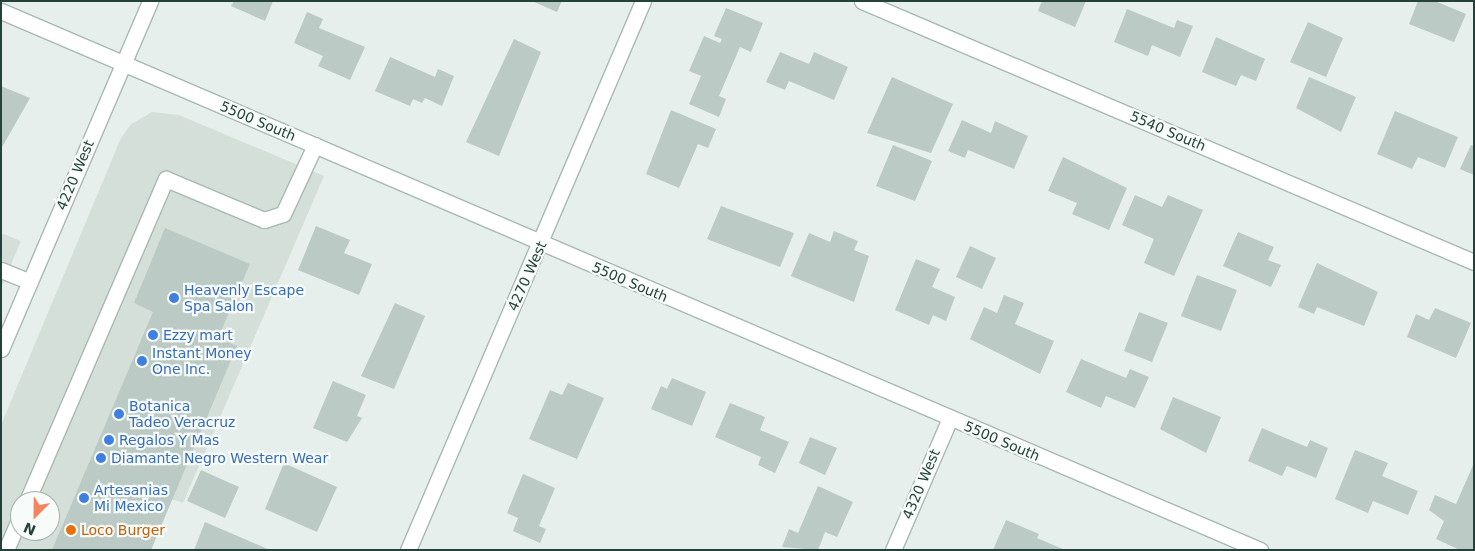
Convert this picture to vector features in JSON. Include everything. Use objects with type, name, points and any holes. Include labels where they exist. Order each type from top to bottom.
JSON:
[{"type":"street","name":"4220 West","points":[[1,349],[150,1]]},
{"type":"street","name":"4270 West","points":[[408,550],[643,1]]},
{"type":"street","name":"5540 South","points":[[862,1],[1474,262]]},
{"type":"street","name":"5500 South","points":[[1,12],[1260,550]]},
{"type":"street","points":[[31,491],[166,179],[264,220],[282,214],[315,145]]},
{"type":"street","points":[[1,270],[30,282]]},
{"type":"street","name":"4320 West","points":[[893,550],[950,418]]},
{"type":"shaded area","points":[[152,112],[179,115],[324,176],[183,503],[172,499],[151,550],[1,550],[1,425],[121,138],[131,124]]},
{"type":"shaded area","points":[[1,233],[21,241],[1,288]]},
{"type":"building","points":[[234,1],[273,1],[265,21],[231,6]]},
{"type":"building","points":[[532,1],[562,1],[557,12]]},
{"type":"building","points":[[1042,1],[1086,1],[1075,27],[1038,11]]},
{"type":"building","points":[[1418,1],[1435,1],[1466,14],[1454,42],[1409,24]]},
{"type":"building","points":[[726,8],[763,23],[751,52],[740,47],[719,96],[726,99],[719,117],[689,104],[701,76],[689,71],[704,36],[720,43],[722,39],[714,36]]},
{"type":"building","points":[[1127,9],[1174,28],[1177,20],[1193,26],[1180,57],[1152,45],[1148,56],[1114,42]]},
{"type":"building","points":[[307,12],[323,19],[319,28],[365,47],[350,80],[318,66],[323,56],[294,43]]},
{"type":"building","points":[[1308,22],[1343,38],[1326,77],[1290,62]]},
{"type":"building","points":[[1216,37],[1265,59],[1256,81],[1241,75],[1236,86],[1202,72]]},
{"type":"building","points":[[514,39],[541,52],[499,156],[466,142]]},
{"type":"building","points":[[780,52],[809,64],[814,52],[848,67],[834,100],[789,81],[785,90],[766,82]]},
{"type":"building","points":[[390,57],[435,77],[438,69],[454,76],[442,106],[425,98],[422,103],[413,99],[410,106],[375,91]]},
{"type":"building","points":[[892,77],[953,104],[931,153],[867,133]]},
{"type":"building","points":[[1309,77],[1356,97],[1341,132],[1296,108]]},
{"type":"building","points":[[1,86],[30,98],[1,149]]},
{"type":"building","points":[[671,110],[716,129],[708,148],[698,144],[679,188],[646,174]]},
{"type":"building","points":[[1395,111],[1458,137],[1445,168],[1418,157],[1412,169],[1377,154]]},
{"type":"building","points":[[962,120],[991,133],[995,121],[1028,136],[1014,169],[968,150],[965,158],[948,151]]},
{"type":"building","points":[[893,145],[932,161],[915,201],[876,186]]},
{"type":"building","points":[[1471,145],[1474,146],[1474,175],[1460,169]]},
{"type":"building","points":[[1063,157],[1127,188],[1109,230],[1072,214],[1077,203],[1048,191]]},
{"type":"building","points":[[1135,195],[1162,207],[1168,195],[1203,210],[1174,276],[1144,263],[1154,239],[1122,225]]},
{"type":"building","points":[[721,206],[794,233],[780,267],[707,239]]},
{"type":"building","points":[[316,226],[350,240],[344,253],[372,264],[359,295],[298,270]]},
{"type":"building","points":[[165,228],[250,264],[218,338],[237,346],[151,550],[52,550],[56,541],[60,541],[60,531],[153,312],[134,303]]},
{"type":"building","points":[[834,231],[858,241],[854,250],[869,256],[854,302],[791,276],[809,233],[830,242]]},
{"type":"building","points":[[1238,232],[1274,247],[1268,260],[1281,265],[1271,287],[1223,266]]},
{"type":"building","points":[[970,246],[996,258],[982,289],[956,277]]},
{"type":"building","points":[[916,259],[940,269],[932,287],[955,297],[946,321],[933,315],[929,325],[895,310]]},
{"type":"building","points":[[1317,263],[1378,292],[1364,326],[1317,307],[1314,314],[1298,307]]},
{"type":"building","points":[[1197,275],[1237,290],[1221,331],[1181,316]]},
{"type":"building","points":[[1004,295],[1024,303],[1015,324],[1054,341],[1040,374],[970,339],[984,307],[997,313]]},
{"type":"building","points":[[395,303],[425,316],[394,389],[361,376]]},
{"type":"building","points":[[1435,308],[1471,323],[1456,358],[1407,337],[1416,314],[1429,320]]},
{"type":"building","points":[[1139,312],[1168,323],[1152,362],[1124,351]]},
{"type":"building","points":[[1081,359],[1126,378],[1130,369],[1149,377],[1135,408],[1106,396],[1101,408],[1066,392]]},
{"type":"building","points":[[672,378],[706,392],[692,426],[651,409],[661,386],[667,389]]},
{"type":"building","points":[[333,381],[366,395],[357,416],[362,418],[347,442],[313,428]]},
{"type":"building","points":[[568,383],[604,398],[577,459],[529,439],[550,390],[562,395]]},
{"type":"building","points":[[1173,397],[1221,417],[1206,453],[1160,429]]},
{"type":"building","points":[[730,403],[765,417],[760,430],[789,442],[775,473],[758,465],[761,457],[715,437]]},
{"type":"building","points":[[1262,428],[1307,447],[1310,440],[1328,448],[1316,478],[1287,466],[1282,476],[1248,461]]},
{"type":"building","points":[[810,437],[837,448],[825,475],[799,463]]},
{"type":"building","points":[[1355,450],[1388,463],[1382,476],[1418,491],[1408,515],[1373,501],[1368,513],[1335,499]]},
{"type":"building","points":[[284,463],[337,487],[317,532],[265,509]]},
{"type":"building","points":[[1474,463],[1474,550],[1460,550],[1436,539],[1444,521],[1429,510],[1435,495],[1456,504]]},
{"type":"building","points":[[201,470],[239,487],[225,518],[187,501]]},
{"type":"building","points":[[523,474],[555,488],[539,526],[546,529],[540,543],[513,531],[518,518],[507,513]]},
{"type":"building","points":[[818,486],[853,502],[837,537],[825,532],[818,550],[782,547],[789,529],[798,533]]},
{"type":"building","points":[[1006,520],[1039,534],[1037,538],[1065,550],[993,550]]},
{"type":"building","points":[[205,522],[270,550],[194,550]]},
{"type":"place","name":"Heavenly Escape Spa Salon","points":[[174,298]]},
{"type":"place","name":"Ezzy mart","points":[[153,335]]},
{"type":"place","name":"Instant Money One Inc.","points":[[142,361]]},
{"type":"place","name":"Botanica Tadeo Veracruz","points":[[119,414]]},
{"type":"place","name":"Regalos Y Mas","points":[[109,440]]},
{"type":"place","name":"Diamante Negro Western Wear","points":[[101,458]]},
{"type":"place","name":"Artesanias Mi Mexico","points":[[84,498]]},
{"type":"place","name":"Loco Burger","points":[[71,530]]}]
